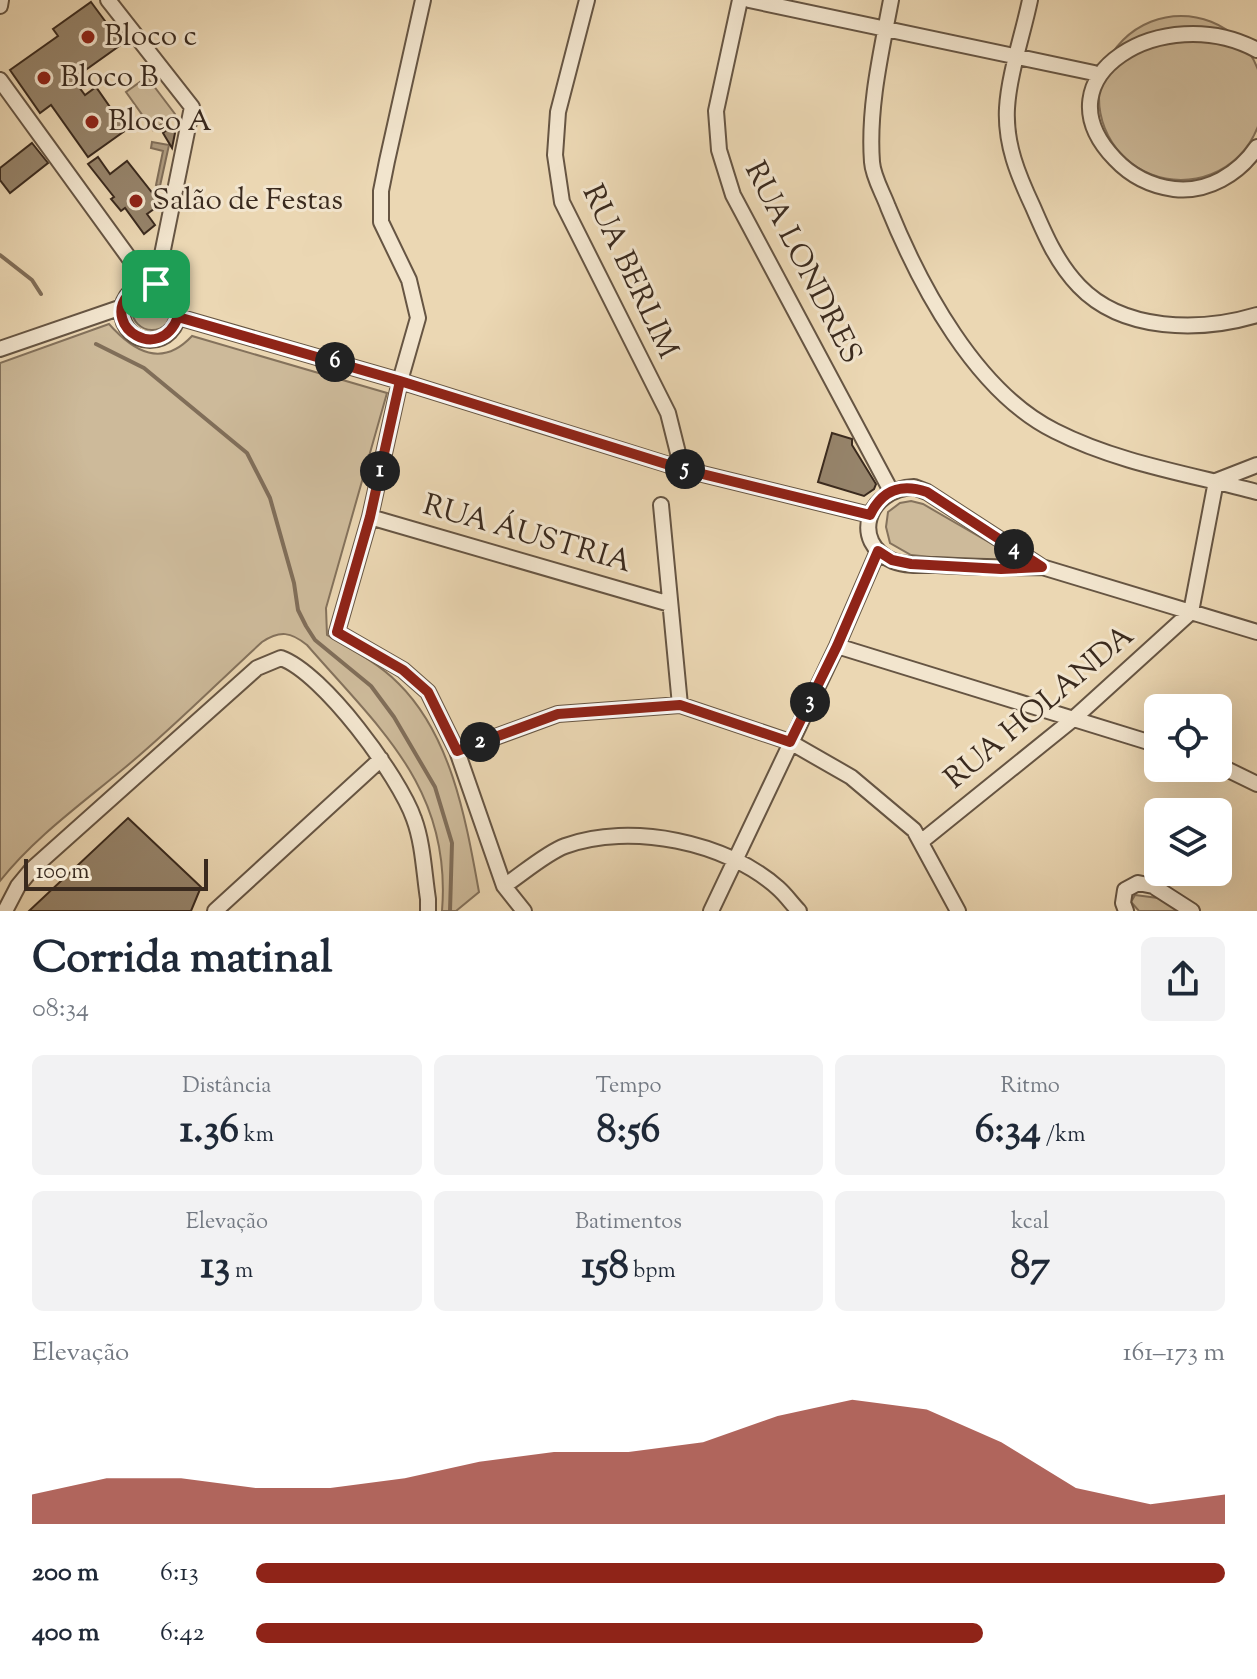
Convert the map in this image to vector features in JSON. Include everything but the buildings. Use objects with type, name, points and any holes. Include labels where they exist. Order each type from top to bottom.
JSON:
[{"type":"street","points":[[0,6],[1,0]]},
{"type":"street","points":[[108,0],[192,107],[152,284]]},
{"type":"street","points":[[423,0],[381,191],[381,222],[409,280],[418,318],[400,381],[370,517],[337,632],[403,670],[428,692],[457,751],[504,886],[524,911]]},
{"type":"street","name":"RUA BERLIM","points":[[587,0],[558,112],[555,155],[562,202],[668,413],[682,469]]},
{"type":"street","name":"RUA LONDRES","points":[[740,0],[716,111],[719,150],[733,195],[891,491]]},
{"type":"street","points":[[749,0],[1094,73]]},
{"type":"street","points":[[891,0],[872,110],[872,165],[896,226],[944,320],[978,368],[1017,406],[1053,430],[1109,454],[1257,492]]},
{"type":"street","points":[[1030,0],[1007,107],[1009,148],[1052,250],[1079,286],[1105,308],[1147,322],[1191,326],[1257,315]]},
{"type":"street","points":[[1227,22],[1240,30],[1257,50]]},
{"type":"street","points":[[1107,46],[1094,73],[1090,100],[1095,127],[1107,151],[1126,170],[1150,183],[1176,189],[1203,187],[1228,177],[1249,159],[1257,147]]},
{"type":"street","points":[[0,80],[152,284],[171,293],[178,308],[175,325],[162,337],[145,340],[125,324],[122,307],[131,291],[152,284]]},
{"type":"street","points":[[0,349],[122,307]]},
{"type":"street","points":[[178,317],[400,381],[682,469],[870,515]]},
{"type":"street","points":[[1216,481],[1257,465]]},
{"type":"street","points":[[1191,612],[1216,481]]},
{"type":"street","points":[[1042,567],[1001,569],[901,563],[878,551],[869,530],[870,515],[876,503],[891,491],[914,487],[927,492],[1042,567],[1257,632]]},
{"type":"street","points":[[661,505],[680,705]]},
{"type":"street","name":"RUA ÁUSTRIA","points":[[370,517],[670,604]]},
{"type":"street","points":[[1001,569],[1008,559],[1009,546]]},
{"type":"street","points":[[711,911],[837,646],[878,551]]},
{"type":"street","name":"RUA HOLANDA","points":[[922,841],[1072,720],[1191,612]]},
{"type":"street","points":[[837,646],[1144,741]]},
{"type":"street","points":[[5,911],[18,886],[32,869],[257,668],[281,658],[294,663],[352,721],[390,771],[414,819],[428,911]]},
{"type":"street","points":[[457,751],[558,714],[680,705],[790,742],[851,777],[914,830],[958,911]]},
{"type":"street","points":[[215,911],[381,759]]},
{"type":"street","points":[[1232,772],[1257,784]]},
{"type":"street","points":[[504,886],[563,846],[608,837],[648,837],[696,844],[735,860],[778,887],[799,911]]},
{"type":"street","points":[[1126,911],[1123,903],[1125,890],[1138,883],[1153,886],[1192,911]]},
{"type":"shaded area","points":[[1181,16],[1212,23],[1239,40],[1256,67],[1256,129],[1239,156],[1212,173],[1181,180],[1150,173],[1123,156],[1106,129],[1099,98],[1106,67],[1123,40],[1150,23]]},
{"type":"shaded area","points":[[147,77],[175,114],[153,130],[126,92]]},
{"type":"shaded area","points":[[152,142],[169,145],[160,186],[156,185],[163,151],[151,148]]},
{"type":"shaded area","points":[[152,290],[166,296],[172,310],[166,324],[152,330],[138,324],[132,310],[138,296]]},
{"type":"shaded area","points":[[109,324],[138,349],[149,352],[170,352],[192,336],[387,393],[326,608],[327,635],[373,663],[398,683],[432,728],[454,781],[479,892],[456,911],[442,911],[442,868],[435,830],[423,795],[406,764],[307,645],[285,634],[262,642],[158,739],[42,836],[0,881],[0,363]]},
{"type":"shaded area","points":[[911,501],[923,504],[999,548],[1000,560],[991,563],[911,555],[890,543],[886,527],[888,512],[900,503]]},
{"type":"shaded area","points":[[1135,895],[1158,898],[1183,911],[1139,911],[1131,902]]},
{"type":"waterway","points":[[0,255],[32,280],[41,294]]},
{"type":"waterway","points":[[96,344],[144,368],[247,453],[270,498],[294,583],[298,610],[306,626],[315,640],[371,686],[394,717],[435,787],[452,843],[450,911]]},
{"type":"place","name":"Bloco c","points":[[88,37]]},
{"type":"place","name":"Bloco B","points":[[44,78]]},
{"type":"place","name":"Bloco A","points":[[92,122]]},
{"type":"place","name":"Salão de Festas","points":[[136,201]]},
{"type":"route","points":[[156,284],[139,286],[131,291],[122,307],[125,324],[145,340],[162,337],[175,325],[178,317],[289,349],[400,381],[682,469],[870,515],[876,503],[891,491],[914,487],[927,492],[1042,567],[1001,569],[911,564],[892,560],[878,551],[837,646],[790,742],[680,705],[558,714],[457,751],[428,692],[403,670],[337,632],[370,517],[400,381],[289,349],[178,317],[178,308],[171,293],[156,284]]}]
